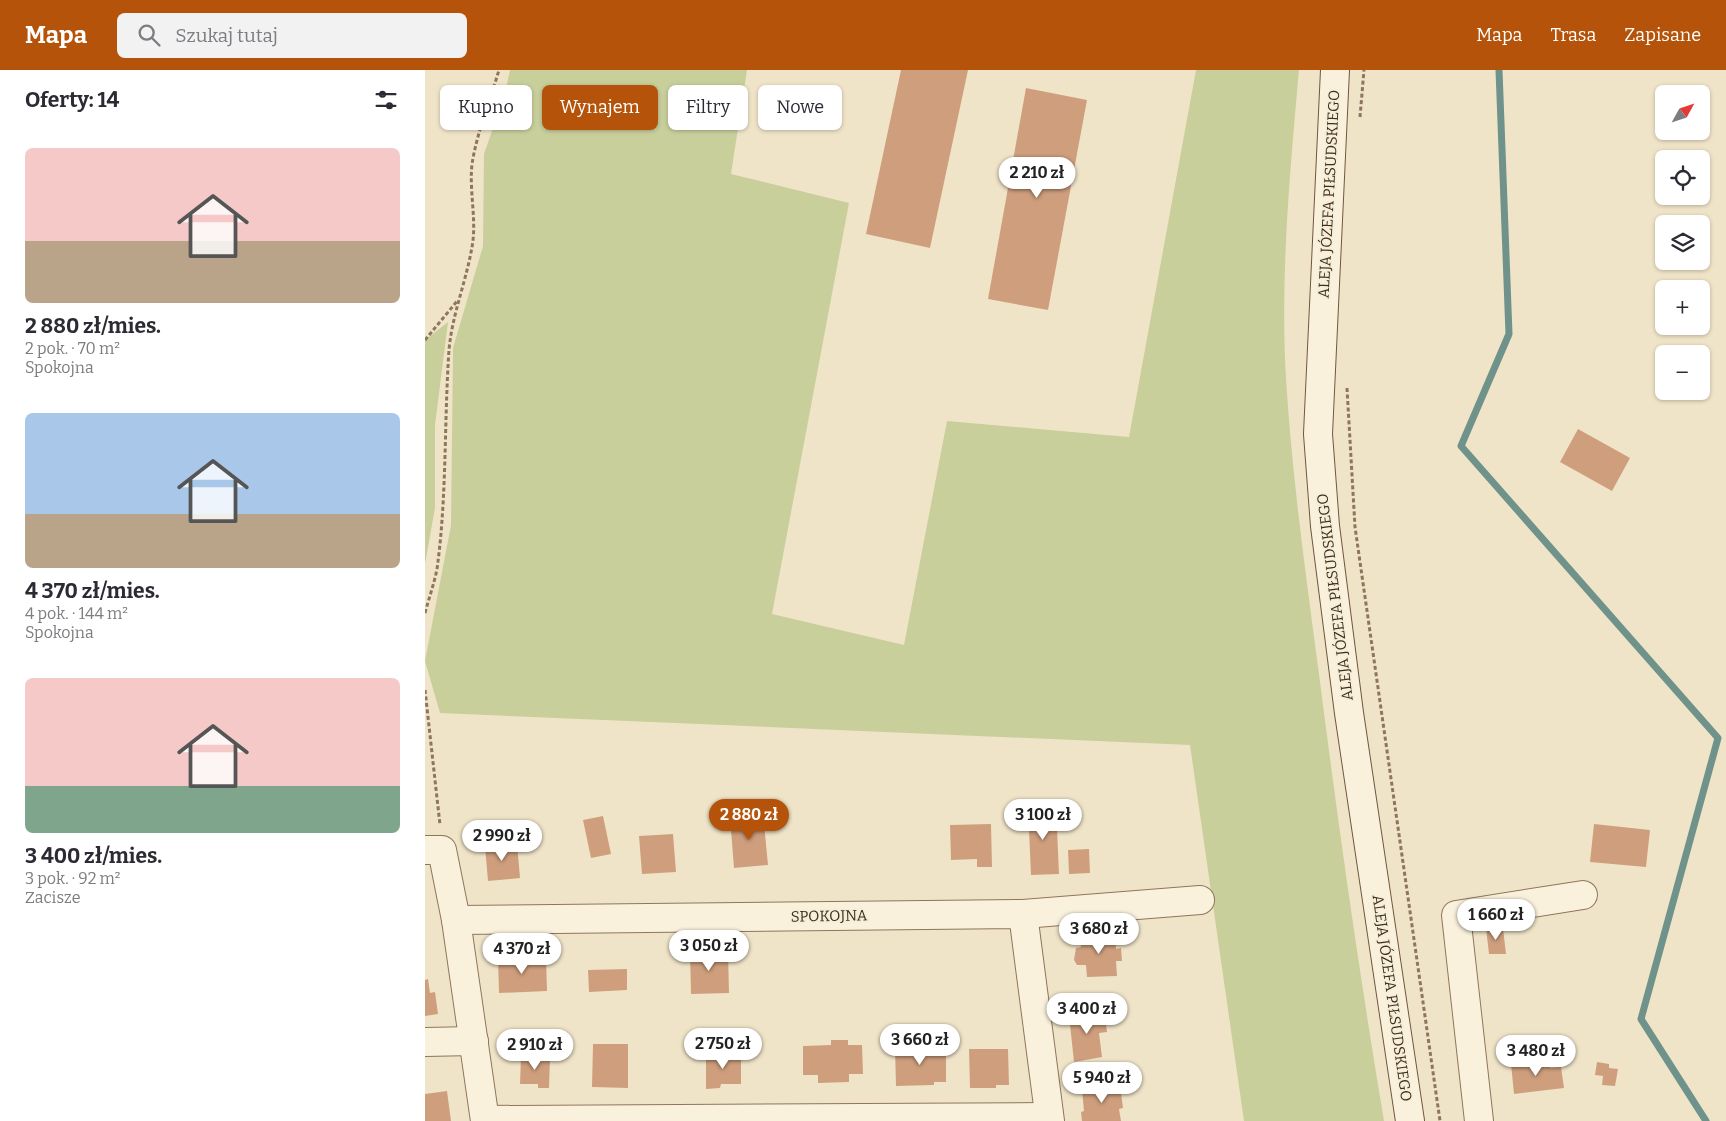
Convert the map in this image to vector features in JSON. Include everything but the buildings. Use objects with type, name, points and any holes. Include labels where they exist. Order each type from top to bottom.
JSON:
[{"type":"street","name":"ALEJA JÓZEFA PIŁSUDSKIEGO","points":[[1335,70],[1318,434],[1325,526],[1349,713],[1409,1121]]},
{"type":"street","points":[[434,850],[456,920],[485,1121],[1050,1119],[1023,914]]},
{"type":"street","points":[[1479,1121],[1456,915],[1583,895]]},
{"type":"street","name":"SPOKOJNA","points":[[456,920],[1023,914],[1200,900]]},
{"type":"street","points":[[425,1042],[474,1041]]},
{"type":"path","points":[[425,613],[436,571],[442,522],[449,348],[458,300],[472,248],[474,220],[472,165],[482,123],[499,70]]},
{"type":"path","points":[[1359,125],[1365,70]]},
{"type":"path","points":[[425,340],[458,300]]},
{"type":"path","points":[[1347,382],[1355,527],[1440,1121]]},
{"type":"path","points":[[425,690],[434,850]]},
{"type":"green space","points":[[510,70],[747,70],[745,85],[668,85],[668,130],[738,130],[731,174],[849,203],[772,614],[904,645],[947,421],[1129,437],[1196,70],[1299,70],[1289,185],[1285,263],[1284,340],[1286,378],[1300,526],[1334,786],[1357,953],[1384,1121],[1244,1121],[1190,745],[440,713],[425,661],[451,525],[453,348],[483,246],[484,154],[492,130],[532,130],[532,85],[507,85]]},
{"type":"green space","points":[[448,322],[435,425],[435,508],[425,564],[425,340]]},
{"type":"waterway","points":[[1499,70],[1509,334],[1461,446],[1718,738],[1641,1019],[1706,1121]]}]
